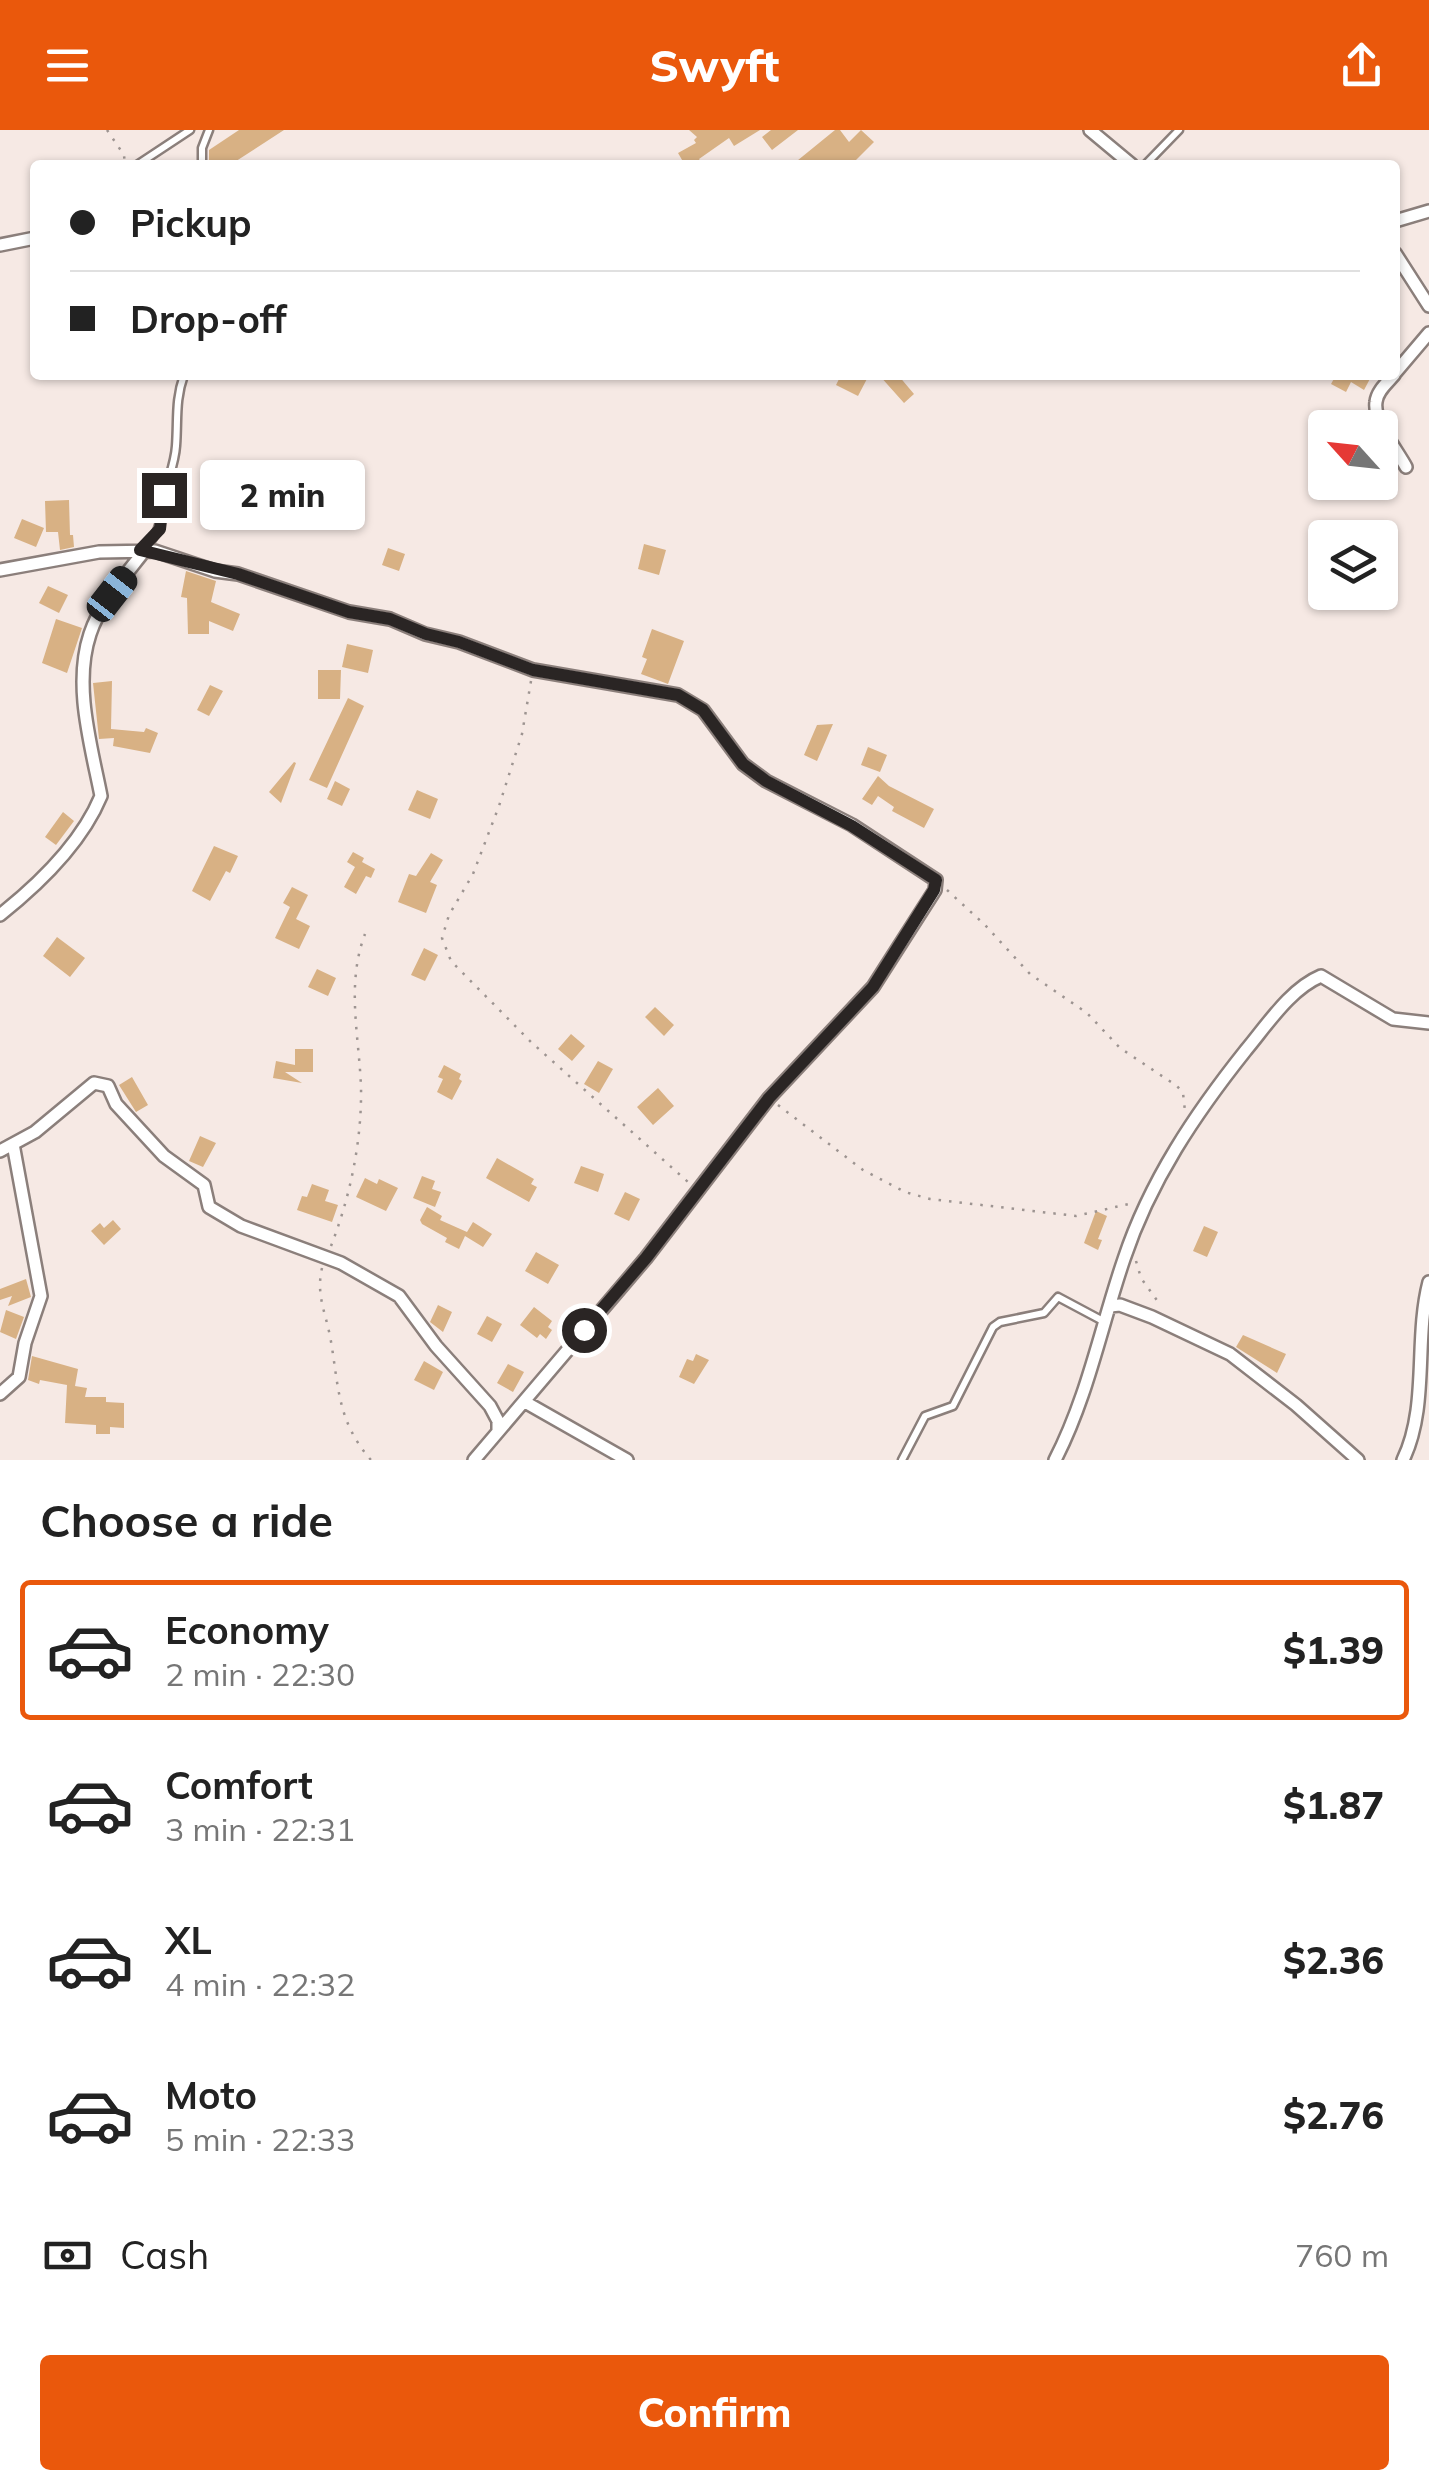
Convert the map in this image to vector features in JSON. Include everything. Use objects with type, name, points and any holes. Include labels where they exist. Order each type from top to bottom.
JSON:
[{"type":"street","points":[[1090,130],[1126,160]]},
{"type":"street","points":[[1400,219],[1429,210]]},
{"type":"street","points":[[0,246],[30,239]]},
{"type":"street","points":[[1400,262],[1429,306]]},
{"type":"street","points":[[1400,367],[1429,333]]},
{"type":"street","points":[[1389,380],[1375,403],[1406,467]]},
{"type":"street","points":[[0,915],[49,870],[78,834],[101,796],[85,701],[86,652],[100,613],[143,550]]},
{"type":"street","points":[[0,570],[98,552],[143,550],[238,574],[349,612],[390,619],[533,670],[661,690],[692,702],[714,722],[743,764],[800,800],[852,826],[936,880],[934,890],[873,987],[769,1098],[646,1258],[474,1460]]},
{"type":"street","points":[[1055,1460],[1093,1369],[1104,1322],[1146,1202],[1186,1133],[1280,1009],[1318,977],[1326,977],[1393,1020],[1429,1023]]},
{"type":"street","points":[[0,1151],[35,1132],[85,1089],[102,1082],[116,1104],[164,1156],[204,1184],[209,1206],[240,1226],[327,1256],[399,1296],[428,1336],[490,1406],[498,1421],[498,1431]]},
{"type":"street","points":[[0,1394],[20,1377],[41,1296],[13,1144]]},
{"type":"street","points":[[1404,1460],[1419,1422],[1420,1360],[1429,1282]]},
{"type":"street","points":[[1110,1306],[1120,1305],[1166,1322],[1230,1354],[1358,1460]]},
{"type":"street","points":[[525,1402],[627,1460]]},
{"type":"lane","points":[[144,160],[190,130]]},
{"type":"lane","points":[[202,160],[209,130]]},
{"type":"lane","points":[[1151,160],[1178,130]]},
{"type":"lane","points":[[143,550],[156,536],[162,520],[176,444],[176,400],[182,380]]},
{"type":"lane","points":[[902,1460],[925,1416],[954,1406],[989,1331],[1000,1322],[1040,1314],[1058,1298],[1104,1322]]},
{"type":"path","points":[[107,130],[124,160]]},
{"type":"path","points":[[533,670],[522,734],[499,806],[473,874],[449,915],[442,938],[452,962],[519,1030],[698,1190]]},
{"type":"path","points":[[936,880],[1030,974],[1087,1014],[1120,1048],[1178,1086],[1186,1133]]},
{"type":"path","points":[[365,934],[354,966],[360,1088],[356,1156],[340,1222],[320,1279],[320,1300],[330,1333],[340,1408],[371,1460]]},
{"type":"path","points":[[769,1098],[863,1170],[930,1200],[1076,1216],[1118,1204],[1146,1202]]},
{"type":"path","points":[[1130,1241],[1138,1272],[1156,1298],[1166,1322]]},
{"type":"building","points":[[239,130],[284,130],[238,160],[209,160],[209,150]]},
{"type":"building","points":[[689,130],[760,130],[734,146],[729,138],[700,160],[682,160],[678,153],[696,143],[697,137]]},
{"type":"building","points":[[771,130],[798,130],[772,150],[762,137]]},
{"type":"building","points":[[835,130],[840,130],[849,142],[861,130],[874,142],[856,160],[798,160]]},
{"type":"building","points":[[838,380],[866,380],[858,396],[836,385]]},
{"type":"building","points":[[883,380],[902,380],[914,394],[904,403]]},
{"type":"building","points":[[1333,380],[1369,380],[1364,390],[1351,382],[1346,392],[1331,384]]},
{"type":"building","points":[[69,500],[74,547],[60,550],[58,532],[46,532],[45,501]]},
{"type":"building","points":[[22,519],[44,528],[36,547],[14,538]]},
{"type":"building","points":[[644,544],[666,550],[659,575],[638,569]]},
{"type":"building","points":[[388,548],[405,554],[399,571],[382,565]]},
{"type":"building","points":[[186,571],[216,581],[211,602],[240,614],[233,631],[209,621],[209,634],[188,634],[187,598],[181,597]]},
{"type":"building","points":[[48,586],[68,595],[59,613],[39,603]]},
{"type":"building","points":[[56,619],[82,628],[67,673],[42,663]]},
{"type":"building","points":[[652,629],[684,641],[668,684],[641,674],[647,659],[642,657]]},
{"type":"building","points":[[347,644],[373,650],[368,673],[342,667]]},
{"type":"building","points":[[318,670],[341,670],[340,699],[318,699]]},
{"type":"building","points":[[112,681],[111,729],[144,732],[146,728],[158,733],[150,753],[113,746],[114,738],[99,739],[93,683]]},
{"type":"building","points":[[210,685],[223,691],[209,716],[197,710]]},
{"type":"building","points":[[348,698],[364,706],[327,788],[309,780]]},
{"type":"building","points":[[833,724],[817,761],[804,755],[817,725]]},
{"type":"building","points":[[868,747],[887,755],[880,772],[861,765]]},
{"type":"building","points":[[296,763],[281,803],[269,792]]},
{"type":"building","points":[[878,776],[889,786],[934,809],[924,828],[892,811],[894,807],[878,796],[872,805],[862,799]]},
{"type":"building","points":[[335,781],[350,789],[342,806],[327,799]]},
{"type":"building","points":[[417,790],[438,799],[430,819],[408,810]]},
{"type":"building","points":[[63,812],[74,821],[56,845],[45,837]]},
{"type":"building","points":[[214,846],[238,856],[210,901],[192,891]]},
{"type":"building","points":[[353,852],[375,869],[356,894],[344,887],[355,867],[347,862]]},
{"type":"building","points":[[431,853],[443,860],[430,882],[437,885],[426,913],[398,902],[409,874],[416,876]]},
{"type":"building","points":[[292,887],[308,895],[296,919],[310,926],[299,949],[275,938],[290,907],[283,903]]},
{"type":"building","points":[[57,937],[85,958],[70,977],[43,956]]},
{"type":"building","points":[[424,948],[438,955],[425,981],[411,975]]},
{"type":"building","points":[[317,969],[336,978],[328,996],[308,987]]},
{"type":"building","points":[[655,1007],[674,1025],[664,1036],[645,1017]]},
{"type":"building","points":[[571,1034],[585,1046],[572,1061],[558,1049]]},
{"type":"building","points":[[295,1049],[313,1049],[313,1072],[285,1072],[302,1083],[273,1078],[276,1061],[295,1065]]},
{"type":"building","points":[[598,1061],[613,1069],[599,1093],[584,1084]]},
{"type":"building","points":[[444,1065],[461,1074],[462,1081],[452,1100],[437,1092]]},
{"type":"building","points":[[132,1077],[148,1105],[136,1112],[119,1085]]},
{"type":"building","points":[[658,1088],[674,1106],[653,1125],[637,1107]]},
{"type":"building","points":[[200,1136],[216,1143],[203,1167],[189,1161]]},
{"type":"building","points":[[497,1158],[534,1179],[531,1184],[537,1187],[529,1202],[486,1178]]},
{"type":"building","points":[[581,1166],[604,1174],[598,1192],[574,1183]]},
{"type":"building","points":[[422,1176],[435,1181],[432,1189],[441,1192],[435,1207],[413,1198]]},
{"type":"building","points":[[365,1178],[377,1184],[379,1179],[398,1188],[386,1211],[356,1197]]},
{"type":"building","points":[[312,1184],[329,1190],[325,1201],[338,1205],[332,1222],[297,1210]]},
{"type":"building","points":[[625,1192],[640,1199],[629,1221],[614,1214]]},
{"type":"building","points":[[427,1207],[442,1216],[440,1220],[467,1232],[473,1222],[492,1234],[483,1247],[465,1236],[459,1249],[422,1224],[420,1220]]},
{"type":"building","points":[[1096,1211],[1107,1216],[1098,1250],[1084,1243]]},
{"type":"building","points":[[113,1220],[121,1229],[104,1245],[91,1231],[100,1223],[104,1228]]},
{"type":"building","points":[[1204,1226],[1218,1232],[1207,1257],[1193,1251]]},
{"type":"building","points":[[536,1252],[559,1265],[548,1284],[525,1271]]},
{"type":"building","points":[[26,1279],[31,1297],[8,1306],[12,1296],[0,1300],[0,1289]]},
{"type":"building","points":[[438,1305],[452,1312],[443,1332],[430,1322]]},
{"type":"building","points":[[534,1307],[552,1321],[546,1339],[540,1334],[537,1338],[520,1325]]},
{"type":"building","points":[[6,1310],[24,1317],[16,1339],[0,1332]]},
{"type":"building","points":[[487,1316],[502,1324],[492,1342],[477,1334]]},
{"type":"building","points":[[1243,1335],[1286,1354],[1277,1373],[1236,1347]]},
{"type":"building","points":[[696,1354],[709,1360],[694,1384],[679,1377],[687,1359],[693,1361]]},
{"type":"building","points":[[32,1356],[78,1369],[75,1386],[87,1388],[85,1397],[106,1397],[106,1402],[124,1403],[124,1428],[110,1427],[110,1434],[96,1434],[96,1425],[65,1423],[67,1385],[28,1380]]},
{"type":"building","points":[[424,1361],[443,1372],[434,1390],[414,1380]]},
{"type":"building","points":[[508,1364],[524,1372],[513,1392],[497,1383]]},
{"type":"route","points":[[164,495],[160,529],[140,550],[238,574],[349,612],[390,619],[533,670],[678,695],[703,710],[743,764],[766,781],[852,826],[936,880],[934,890],[873,987],[769,1098],[646,1258],[584,1330]]}]
